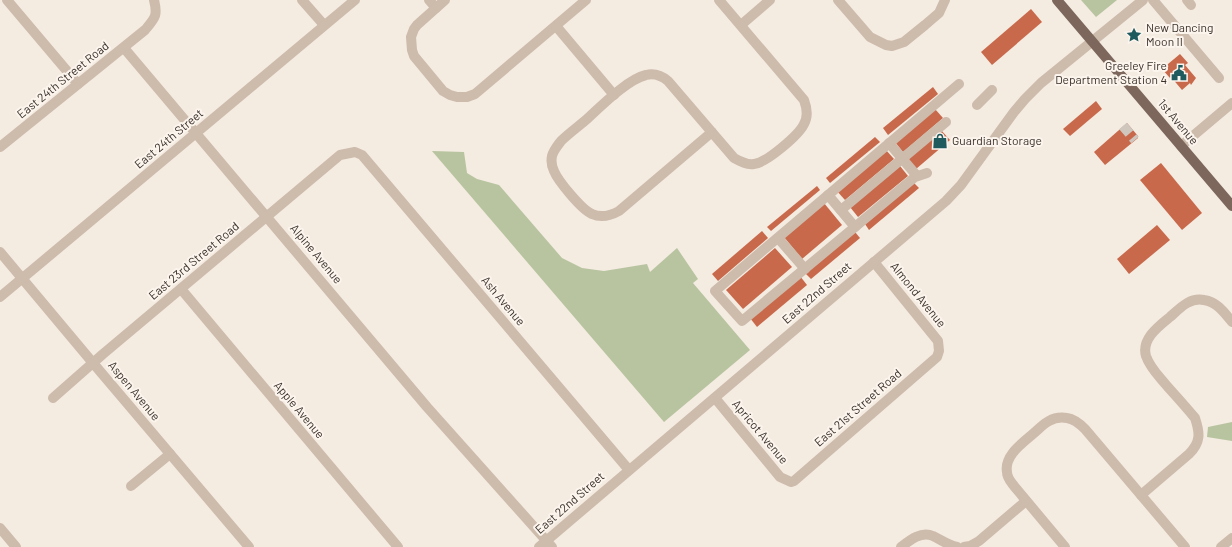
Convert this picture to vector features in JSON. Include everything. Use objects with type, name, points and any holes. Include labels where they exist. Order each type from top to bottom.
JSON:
[{"type":"main road","name":"1st Avenue","points":[[1057,0],[1181,146],[1230,200]]},
{"type":"street","points":[[7,0],[78,84]]},
{"type":"street","points":[[124,48],[154,20],[157,11],[154,0]]},
{"type":"street","points":[[302,0],[324,25]]},
{"type":"street","name":"East 24th Street","points":[[0,297],[355,0]]},
{"type":"street","points":[[445,0],[433,4],[414,29],[411,37],[412,50],[414,56],[443,91],[457,97],[467,97],[475,94],[586,0]]},
{"type":"street","points":[[712,132],[619,211],[607,216],[591,214],[582,208],[556,175],[552,166],[553,152],[561,141],[614,95],[640,76],[650,74],[662,76],[668,81],[712,132],[734,158],[747,164],[754,164],[766,160],[796,135],[805,123],[807,113],[804,100],[719,0]]},
{"type":"street","points":[[741,25],[770,0]]},
{"type":"street","points":[[838,0],[870,37],[886,46],[892,46],[904,42],[939,13],[945,0]]},
{"type":"street","name":"East 22nd Street","points":[[546,545],[629,470],[946,201],[961,185],[1025,99],[1041,83],[1143,0]]},
{"type":"street","points":[[1153,0],[1219,78]]},
{"type":"street","points":[[556,26],[614,95]]},
{"type":"street","name":"East 24th Street Road","points":[[0,147],[124,48]]},
{"type":"street","name":"Alpine Avenue","points":[[124,48],[427,407],[531,523],[546,545]]},
{"type":"street","points":[[1195,66],[1203,59]]},
{"type":"street","points":[[889,143],[902,159],[922,174],[855,227],[742,321],[716,291],[889,143],[959,84]]},
{"type":"street","points":[[977,105],[992,90]]},
{"type":"street","points":[[1181,146],[1232,103]]},
{"type":"street","points":[[841,210],[946,122]]},
{"type":"street","name":"East 23rd Street Road","points":[[54,398],[93,363],[340,155],[355,152]]},
{"type":"street","name":"Ash Avenue","points":[[355,152],[362,155],[629,470]]},
{"type":"street","points":[[828,195],[855,227]]},
{"type":"street","points":[[778,238],[805,269]]},
{"type":"street","name":"Aspen Avenue","points":[[0,252],[249,547]]},
{"type":"street","name":"Almond Avenue","points":[[874,262],[938,341],[939,347]]},
{"type":"street","name":"Apple Avenue","points":[[181,289],[398,547]]},
{"type":"street","points":[[1141,495],[1189,454],[1195,447],[1199,438],[1195,418],[1150,366],[1146,354],[1148,340],[1155,330],[1184,304],[1193,300],[1203,299],[1211,301],[1219,306],[1232,322]]},
{"type":"street","name":"East 21st Street Road","points":[[787,481],[794,481],[936,357],[939,347]]},
{"type":"street","name":"Apricot Avenue","points":[[714,398],[780,477],[787,481]]},
{"type":"street","points":[[1065,547],[1014,486],[1006,473],[1011,455],[1017,448],[1048,421],[1056,418],[1066,418],[1078,423],[1085,429],[1186,547]]},
{"type":"street","points":[[131,486],[170,454]]},
{"type":"street","points":[[964,547],[970,546],[978,541],[1026,501]]},
{"type":"street","points":[[0,528],[16,547]]},
{"type":"street","points":[[901,547],[918,535],[932,535],[957,547]]},
{"type":"street","points":[[1221,547],[1232,538]]},
{"type":"green space","points":[[1081,0],[1117,0],[1096,17]]},
{"type":"green space","points":[[432,151],[464,152],[467,173],[477,179],[499,185],[562,258],[582,268],[604,271],[647,264],[650,272],[677,248],[698,279],[693,283],[750,350],[664,422]]},
{"type":"green space","points":[[1232,422],[1232,441],[1207,437],[1208,427]]},
{"type":"building","points":[[1031,9],[1042,22],[992,65],[981,52]]},
{"type":"building","name":"Greeley Fire Department Station 4","points":[[1180,54],[1188,63],[1185,65],[1196,78],[1191,85],[1190,83],[1182,90],[1162,69]]},
{"type":"building","points":[[933,87],[938,94],[888,135],[883,128]]},
{"type":"building","points":[[1096,101],[1102,109],[1070,136],[1063,129]]},
{"type":"building","points":[[935,109],[943,118],[903,152],[895,142]]},
{"type":"building","points":[[1127,123],[1138,138],[1105,165],[1094,152]]},
{"type":"building","points":[[941,130],[950,140],[916,169],[907,158]]},
{"type":"building","points":[[875,137],[880,142],[830,183],[826,178]]},
{"type":"building","points":[[885,149],[894,159],[845,200],[836,190]]},
{"type":"building","points":[[1161,163],[1202,213],[1182,230],[1140,180]]},
{"type":"building","points":[[900,166],[908,176],[858,217],[850,207]]},
{"type":"building","points":[[914,183],[919,188],[869,230],[865,224]]},
{"type":"building","points":[[817,186],[820,190],[771,231],[767,227]]},
{"type":"building","points":[[824,203],[842,225],[802,259],[784,237]]},
{"type":"building","points":[[1157,225],[1170,240],[1129,274],[1117,259]]},
{"type":"building","points":[[762,231],[768,238],[718,281],[712,274]]},
{"type":"building","points":[[855,232],[860,238],[811,279],[805,273]]},
{"type":"building","points":[[775,248],[792,267],[743,309],[726,290]]},
{"type":"building","points":[[800,276],[807,285],[757,327],[750,318]]},
{"type":"tunnel","points":[[1123,126],[1135,140]]},
{"type":"place","name":"New Dancing Moon II","points":[[1134,35]]},
{"type":"place","name":"Greeley Fire Department Station 4","points":[[1179,73]]},
{"type":"place","name":"Guardian Storage","points":[[940,141]]}]
